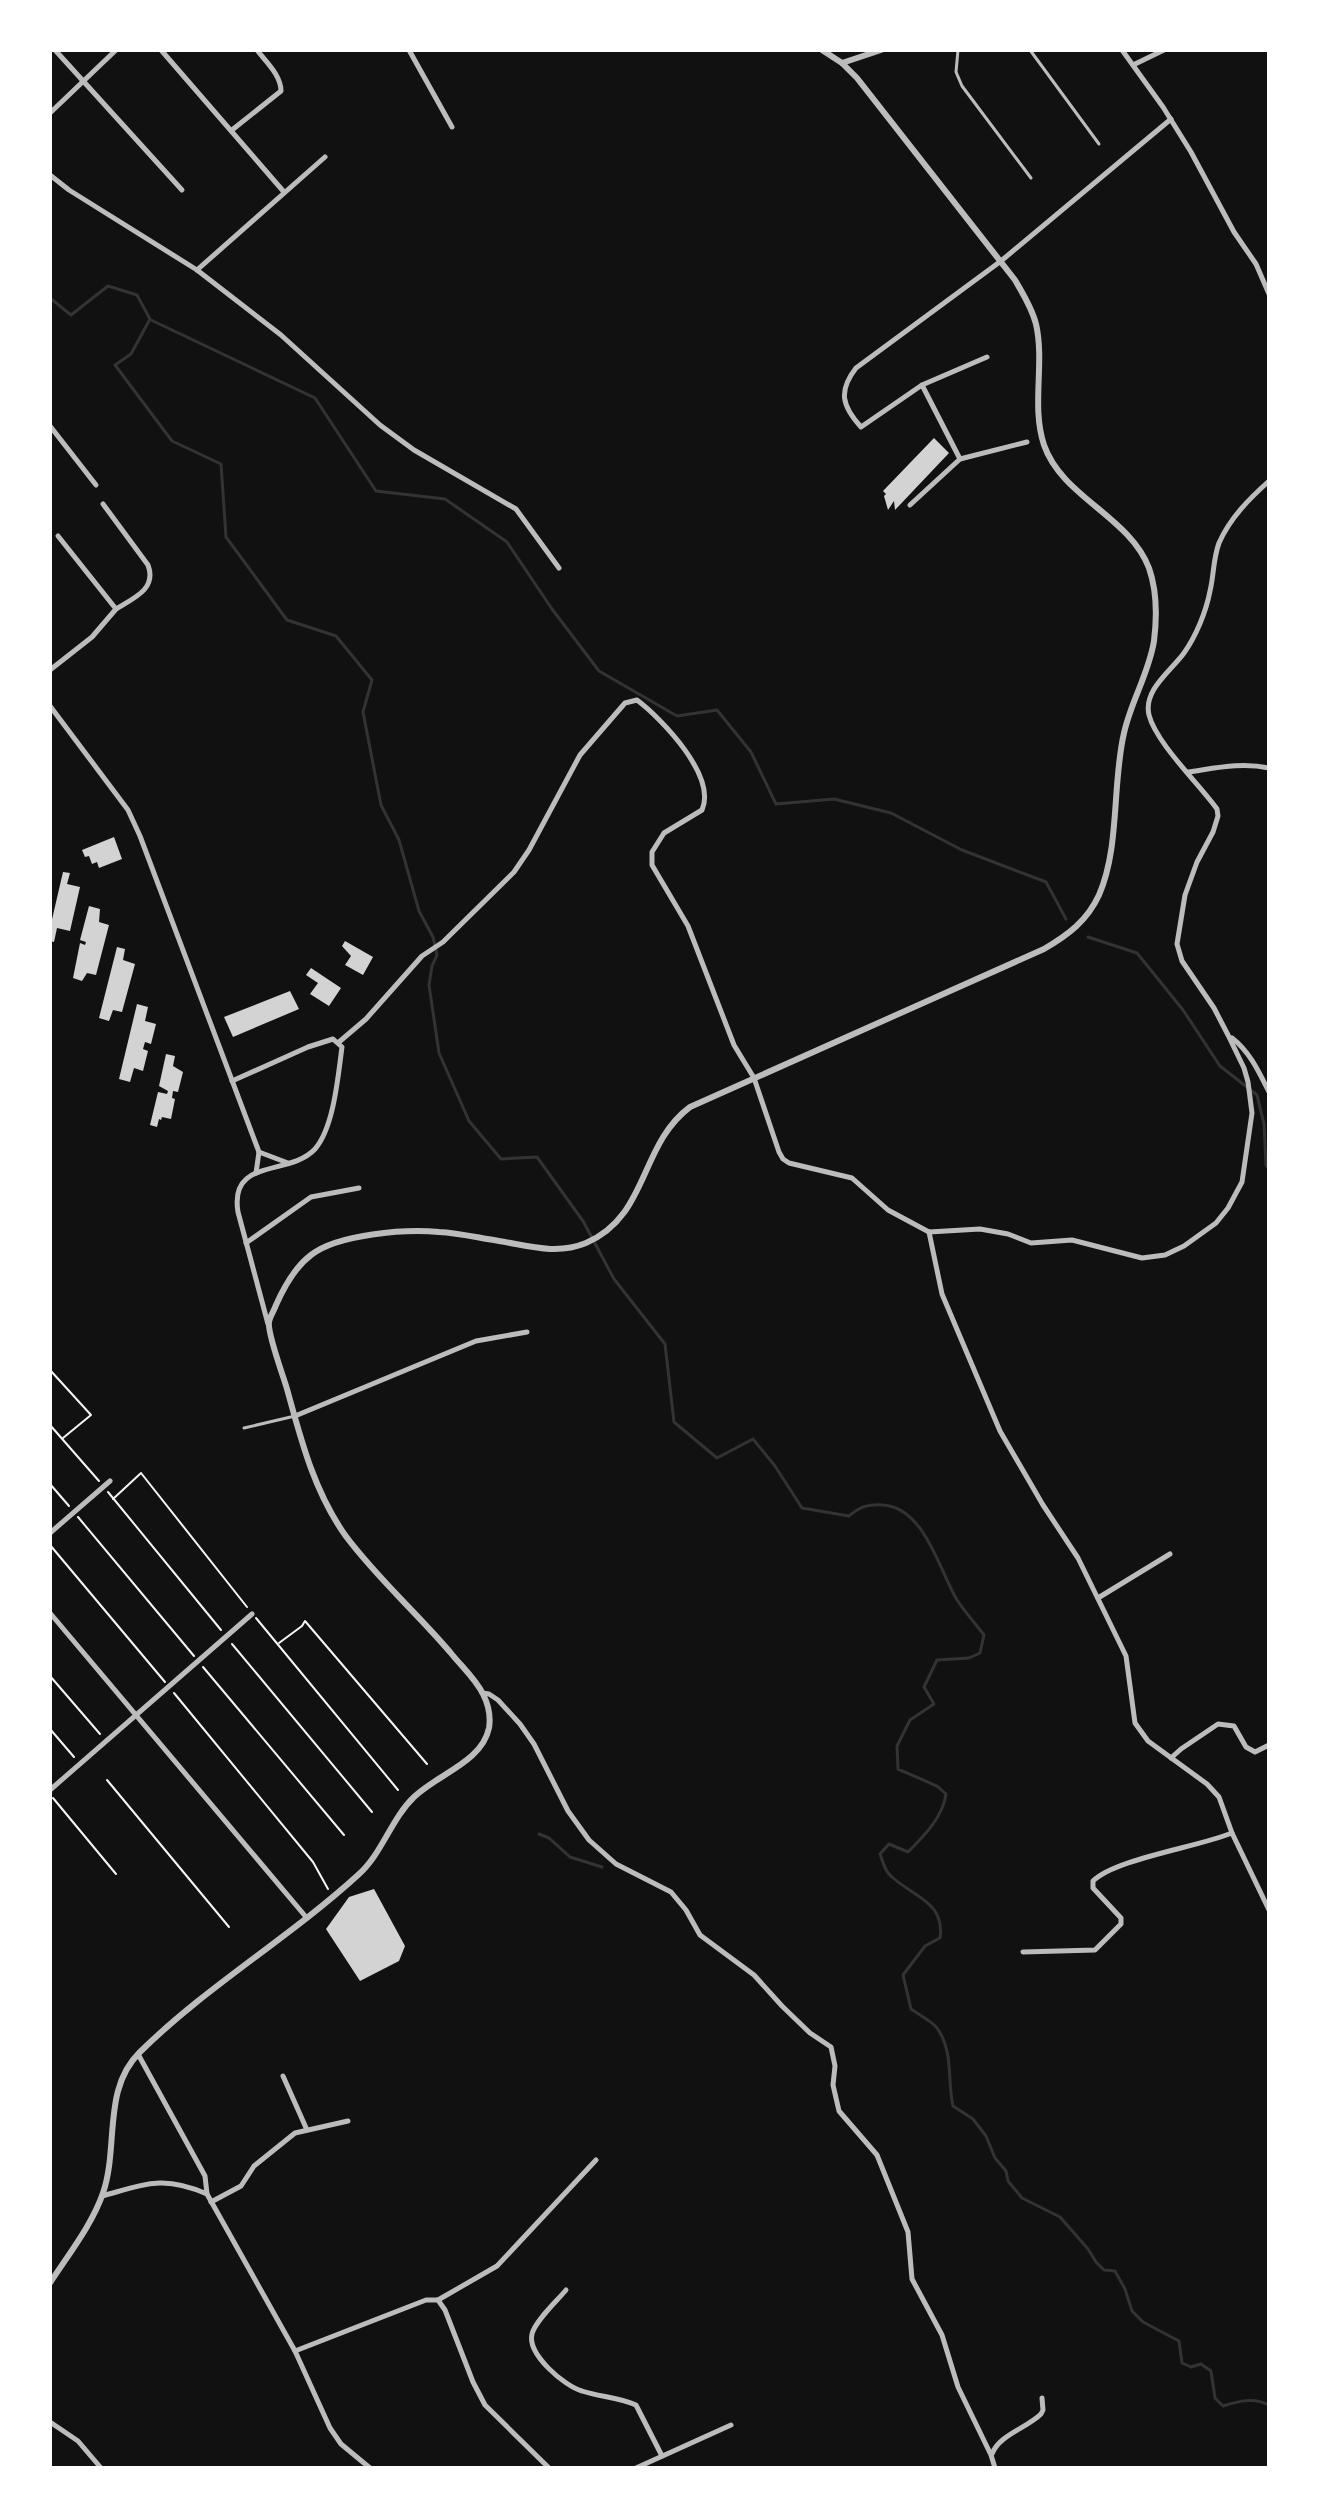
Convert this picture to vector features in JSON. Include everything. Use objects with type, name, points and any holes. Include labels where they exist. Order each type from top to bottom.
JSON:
[{"type":"street","points":[[55,50],[182,190]]},
{"type":"street","points":[[50,113],[116,50]]},
{"type":"street","points":[[161,50],[284,192]]},
{"type":"street","points":[[232,130],[281,91],[276,74],[257,50]]},
{"type":"street","points":[[409,50],[452,127]]},
{"type":"street","points":[[268,1325],[282,1292],[306,1259],[317,1251],[348,1240],[402,1232],[437,1232],[559,1250],[597,1237],[618,1220],[640,1186],[661,1137],[676,1117],[697,1102],[1044,949],[1073,931],[1098,898],[1107,875],[1116,775],[1124,731],[1153,644],[1156,618],[1149,568],[1140,551],[1103,512],[1063,477],[1048,455],[1039,430],[1039,344],[1036,322],[1027,300],[1001,261],[857,78],[822,50]]},
{"type":"street","points":[[842,63],[881,50]]},
{"type":"street","points":[[1122,50],[1171,119],[1234,232],[1256,264],[1269,294]]},
{"type":"street","points":[[1133,65],[1164,50]]},
{"type":"street","points":[[987,357],[922,385],[861,427],[850,415],[844,399],[846,380],[856,368],[1001,261],[1171,119]]},
{"type":"street","points":[[197,270],[325,157]]},
{"type":"street","points":[[50,175],[197,270],[281,335],[380,425],[414,450],[516,509],[559,568]]},
{"type":"street","points":[[922,385],[960,459]]},
{"type":"street","points":[[50,426],[96,485]]},
{"type":"street","points":[[910,505],[960,459],[1027,442]]},
{"type":"street","points":[[339,1042],[366,1019],[422,956],[443,942],[514,872],[580,755],[625,703],[637,700],[663,723],[689,756],[706,794],[702,810],[673,826],[656,843],[652,865],[688,926],[734,1045],[754,1078],[783,1159],[802,1167],[852,1178],[888,1210],[929,1232],[980,1229],[1008,1234],[1031,1243],[1072,1240],[1142,1258],[1165,1255],[1197,1238],[1216,1223],[1237,1195],[1242,1182],[1251,1129],[1250,1097],[1248,1082],[1228,1035],[1179,953],[1179,920],[1185,895],[1197,862],[1213,832],[1217,809],[1164,743],[1149,717],[1148,704],[1160,681],[1196,634],[1210,592],[1219,544],[1233,517],[1269,481]]},
{"type":"street","points":[[50,670],[92,637],[116,609],[144,591],[150,583],[152,575],[148,565],[103,504]]},
{"type":"street","points":[[58,536],[116,609]]},
{"type":"street","points":[[50,706],[128,810],[259,1152],[256,1173]]},
{"type":"street","points":[[1188,772],[1252,764],[1269,768]]},
{"type":"street","points":[[1228,1035],[1247,1052],[1269,1092]]},
{"type":"street","points":[[50,2283],[102,2196],[112,2149],[116,2096],[125,2067],[204,1997],[363,1872],[410,1800],[436,1778],[476,1753],[489,1725],[482,1693],[428,1626],[365,1561],[329,1512],[319,1491],[268,1325],[236,1198],[242,1182],[256,1173],[289,1163],[313,1151],[322,1137],[336,1092],[342,1047],[333,1039],[232,1081]]},
{"type":"street","points":[[259,1152],[289,1163]]},
{"type":"street","points":[[246,1243],[311,1197],[359,1188]]},
{"type":"street","points":[[929,1232],[942,1294],[1000,1431],[1078,1558],[1126,1656],[1135,1723],[1148,1741],[1207,1784],[1219,1797],[1232,1833],[1269,1910]]},
{"type":"street","points":[[295,1416],[476,1341],[527,1332]]},
{"type":"street","points":[[50,1533],[110,1481]]},
{"type":"street","points":[[1098,1598],[1170,1554]]},
{"type":"street","points":[[50,1613],[306,1917]]},
{"type":"street","points":[[50,1792],[252,1614]]},
{"type":"street","points":[[482,1693],[498,1700],[520,1724],[534,1744],[568,1811],[589,1840],[616,1864],[671,1892],[700,1935],[754,1975],[810,2033],[831,2047],[835,2066],[833,2085],[839,2111],[877,2155],[908,2232],[912,2279],[942,2335],[958,2387],[995,2468]]},
{"type":"street","points":[[1171,1758],[1218,1724],[1234,1726],[1246,1747],[1255,1752],[1269,1745]]},
{"type":"street","points":[[1023,1952],[1095,1950],[1121,1924],[1121,1918],[1093,1888],[1093,1881],[1099,1875],[1232,1833]]},
{"type":"street","points":[[138,2053],[205,2176],[211,2202],[295,2351],[330,2428],[341,2444],[370,2468]]},
{"type":"street","points":[[283,2076],[307,2130]]},
{"type":"street","points":[[211,2202],[241,2186],[254,2166],[295,2133],[348,2121]]},
{"type":"street","points":[[295,2351],[426,2300],[438,2300],[497,2266],[596,2160]]},
{"type":"street","points":[[102,2196],[169,2181],[207,2194]]},
{"type":"street","points":[[566,2290],[536,2325],[531,2336],[533,2346],[542,2361],[572,2387],[636,2405],[662,2456]]},
{"type":"street","points":[[438,2300],[485,2405],[549,2468]]},
{"type":"street","points":[[991,2455],[994,2447],[1041,2414],[1042,2398]]},
{"type":"street","points":[[50,2422],[78,2441],[101,2468]]},
{"type":"street","points":[[636,2468],[731,2425]]},
{"type":"lane","points":[[958,50],[956,72],[962,86],[1031,178]]},
{"type":"lane","points":[[1030,50],[1099,144]]},
{"type":"lane","points":[[244,1428],[295,1416]]},
{"type":"path","points":[[50,1370],[91,1415],[62,1439]]},
{"type":"path","points":[[50,1425],[372,1812]]},
{"type":"path","points":[[113,1499],[141,1473],[252,1614],[398,1790]]},
{"type":"path","points":[[50,1545],[313,1862],[333,1897]]},
{"type":"path","points":[[278,1644],[305,1621],[427,1764]]},
{"type":"path","points":[[50,1676],[106,1741]]},
{"type":"path","points":[[50,1729],[80,1764]]},
{"type":"path","points":[[107,1780],[229,1927]]},
{"type":"path","points":[[50,1792],[116,1874]]},
{"type":"building","points":[[934,438],[949,453],[895,510],[894,501],[888,510],[883,491]]},
{"type":"building","points":[[114,837],[122,859],[99,868],[97,862],[92,864],[89,856],[85,857],[82,850]]},
{"type":"building","points":[[63,872],[70,873],[67,884],[80,887],[70,931],[57,928],[54,942],[50,941],[50,928]]},
{"type":"building","points":[[89,906],[100,909],[99,922],[109,925],[96,975],[87,973],[82,981],[73,978],[80,943],[85,945],[86,942],[80,940]]},
{"type":"building","points":[[345,941],[373,957],[363,975],[345,965],[351,956],[342,946]]},
{"type":"building","points":[[117,947],[125,949],[123,960],[135,964],[122,1012],[113,1010],[109,1021],[99,1018]]},
{"type":"building","points":[[311,968],[341,988],[329,1006],[310,994],[318,983],[306,975]]},
{"type":"building","points":[[290,991],[299,1009],[233,1037],[224,1017]]},
{"type":"building","points":[[137,1004],[148,1007],[145,1021],[156,1024],[151,1044],[145,1042],[143,1049],[148,1051],[143,1071],[134,1068],[130,1082],[119,1079]]},
{"type":"building","points":[[166,1054],[175,1056],[173,1066],[183,1072],[178,1092],[173,1091],[172,1098],[175,1099],[171,1119],[162,1117],[157,1127],[150,1125],[158,1092],[167,1094],[168,1091],[159,1086]]},
{"type":"building","points":[[374,1889],[405,1946],[399,1961],[360,1981],[326,1929],[349,1897]]},
{"type":"waterway","points":[[50,298],[71,315],[108,286],[137,295],[150,319],[131,354],[115,365],[172,441],[221,464],[226,537],[287,620],[336,636],[372,680],[363,712],[381,805],[399,840],[419,911],[433,937],[437,955],[429,985],[439,1053],[469,1121],[501,1159],[537,1157],[583,1221],[614,1279],[665,1344],[674,1422],[717,1458],[753,1439],[802,1508],[849,1516],[865,1506],[883,1505],[898,1509],[910,1517],[929,1542],[957,1600],[984,1635],[980,1653],[969,1658],[937,1660],[924,1687],[934,1704],[910,1720],[897,1746],[898,1769],[937,1786],[946,1794],[937,1818],[908,1852],[889,1844],[880,1854],[890,1875],[926,1902],[938,1916],[940,1938],[925,1946],[903,1975],[911,2009],[935,2025],[942,2037],[948,2056],[953,2106],[973,2119],[986,2136],[995,2158],[1006,2171],[1008,2181],[1022,2198],[1060,2217],[1104,2270],[1115,2271],[1132,2311],[1143,2322],[1179,2341],[1182,2363],[1191,2367],[1201,2364],[1211,2371],[1215,2398],[1223,2406],[1252,2400],[1269,2405]]},
{"type":"waterway","points":[[151,320],[315,398],[376,491],[445,499],[507,542],[599,671],[677,716],[717,710],[751,752],[776,804],[834,799],[891,813],[962,850],[1046,882],[1066,919]]},
{"type":"waterway","points":[[1088,937],[1137,953],[1183,1010],[1220,1066],[1257,1095],[1269,1169]]},
{"type":"waterway","points":[[539,1834],[549,1838],[570,1857],[602,1867]]}]
